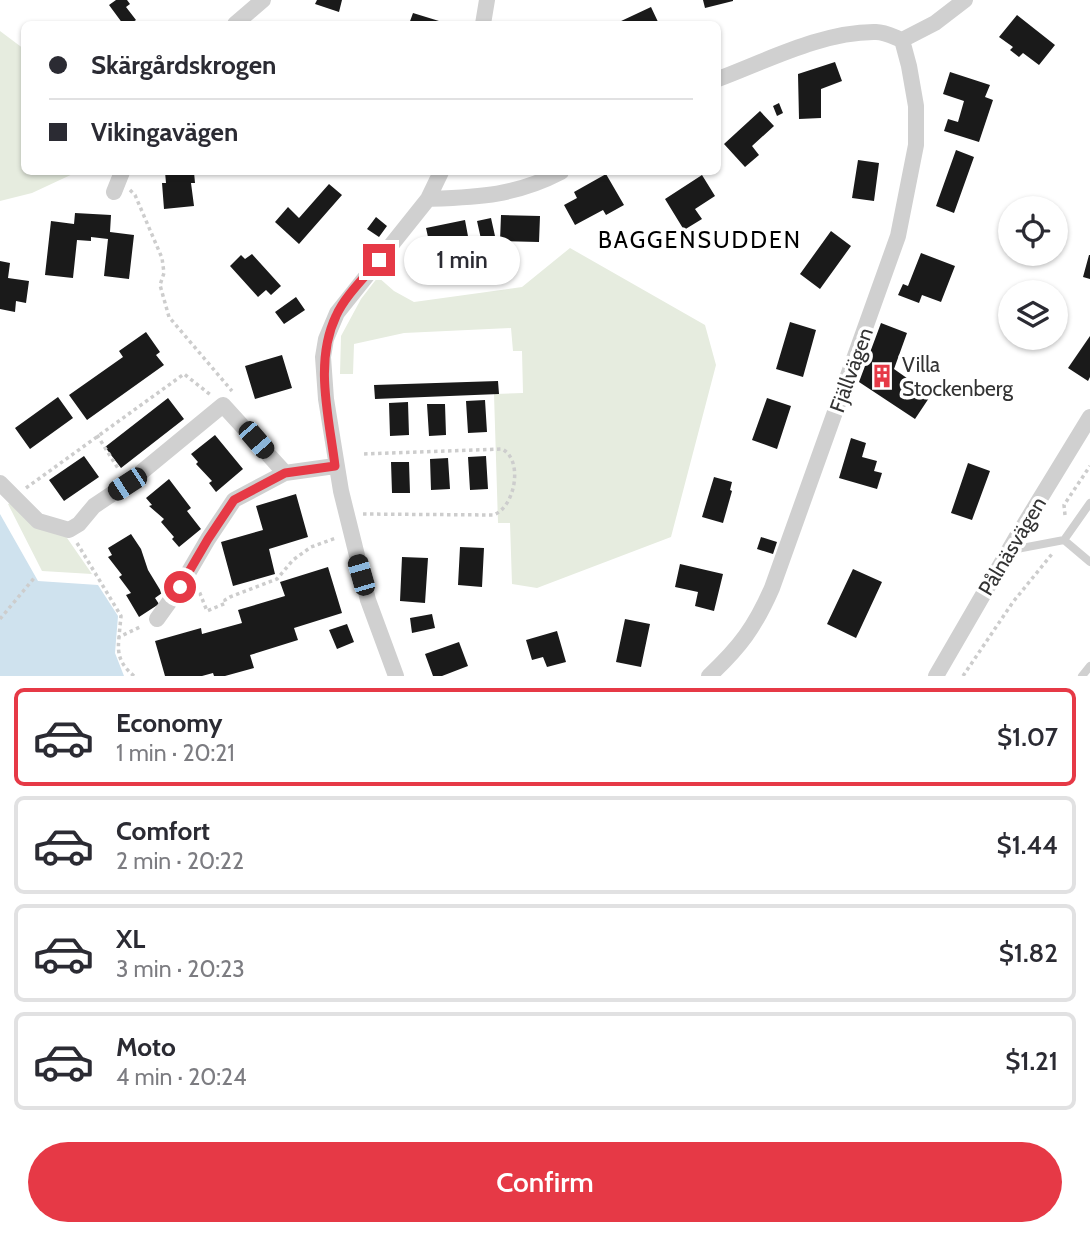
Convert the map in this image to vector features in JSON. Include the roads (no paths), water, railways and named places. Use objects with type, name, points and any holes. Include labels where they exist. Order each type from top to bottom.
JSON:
[{"type":"street","points":[[238,21],[263,0]]},
{"type":"street","points":[[484,21],[488,0]]},
{"type":"street","points":[[721,78],[805,46],[853,34],[879,32],[902,40],[935,23],[965,0]]},
{"type":"street","name":"Fjällvägen","points":[[709,676],[736,650],[758,619],[772,588],[898,236],[916,145],[916,106],[902,40]]},
{"type":"street","points":[[114,191],[121,175]]},
{"type":"street","points":[[396,676],[368,600],[354,550],[335,466],[323,357],[326,339],[337,313],[428,199],[440,175]]},
{"type":"street","points":[[428,199],[510,193],[555,175]]},
{"type":"street","points":[[0,483],[38,521],[69,530],[79,524],[94,506],[127,484],[228,399],[285,473]]},
{"type":"street","name":"Pålnäsvägen","points":[[936,676],[1090,417]]},
{"type":"street","points":[[157,619],[234,500],[285,473],[335,466]]},
{"type":"lane","points":[[1009,550],[1060,541],[1090,503]]},
{"type":"lane","points":[[1060,541],[1090,562]]},
{"type":"lane","points":[[1083,676],[1090,666]]},
{"type":"water","points":[[0,514],[38,581],[98,585],[118,616],[115,653],[124,676],[0,676]]},
{"type":"place","name":"Villa Stockenberg","points":[[882,376]]},
{"type":"district","name":"BAGGENSUDDEN","points":[[700,240]]}]
